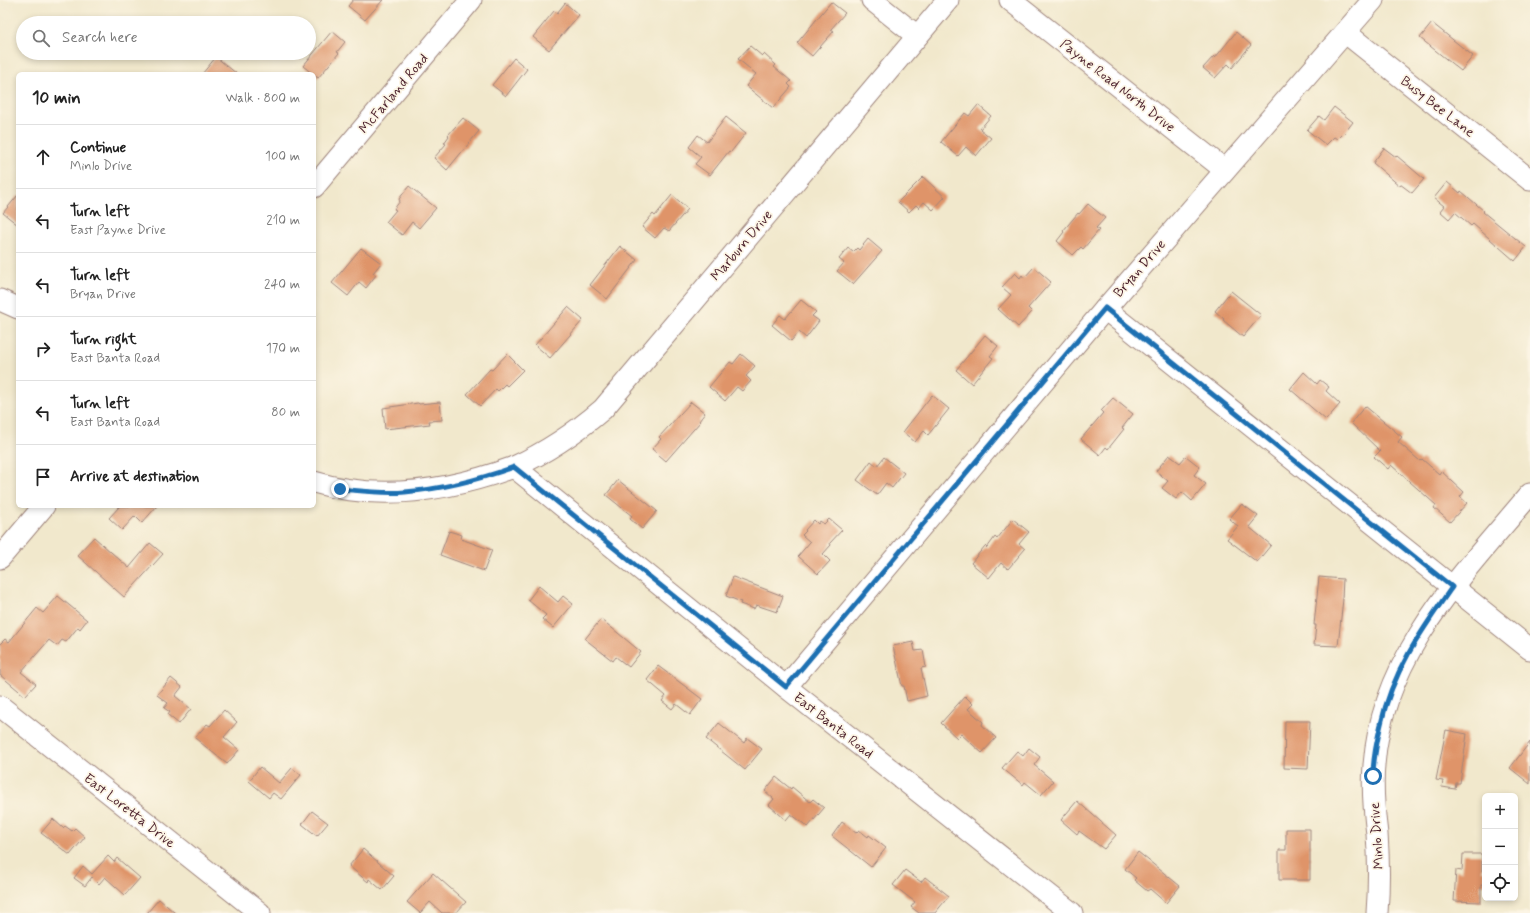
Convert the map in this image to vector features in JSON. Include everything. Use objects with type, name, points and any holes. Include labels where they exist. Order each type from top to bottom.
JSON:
[{"type":"street","name":"McFarland Road","points":[[316,185],[471,0]]},
{"type":"street","points":[[872,0],[917,36]]},
{"type":"street","name":"Marburn Drive","points":[[514,467],[561,442],[603,409],[948,0]]},
{"type":"street","name":"Payne Road North Drive","points":[[1010,0],[1225,170]]},
{"type":"street","name":"Bryan Drive","points":[[786,687],[1105,308],[1346,33],[1373,0]]},
{"type":"street","name":"Busy Bee Lane","points":[[1346,33],[1530,180]]},
{"type":"street","points":[[0,300],[16,307]]},
{"type":"street","points":[[1105,308],[1530,649]]},
{"type":"street","points":[[316,483],[334,488],[405,492],[431,489],[476,480],[514,467]]},
{"type":"street","name":"East Banta Road","points":[[514,467],[786,687],[1072,913]]},
{"type":"street","name":"Minlo Drive","points":[[1377,913],[1379,887],[1373,796],[1374,764],[1378,732],[1391,689],[1402,665],[1421,632],[1452,587],[1530,494]]},
{"type":"street","points":[[0,558],[42,508]]},
{"type":"street","name":"East Loretta Drive","points":[[0,706],[260,913]]},
{"type":"building","points":[[353,0],[383,0],[365,20],[348,6]]},
{"type":"building","points":[[831,2],[845,13],[831,29],[834,31],[812,56],[797,43]]},
{"type":"building","points":[[565,3],[579,15],[549,50],[533,37],[554,11],[557,13]]},
{"type":"building","points":[[1432,23],[1473,56],[1461,71],[1420,38]]},
{"type":"building","points":[[332,31],[345,42],[337,52],[339,53],[318,78],[316,76],[316,72],[310,72],[303,66],[308,60],[316,60],[316,50]]},
{"type":"building","points":[[1236,32],[1251,45],[1232,68],[1228,64],[1215,78],[1203,68],[1214,56],[1215,58]]},
{"type":"building","points":[[750,46],[762,56],[764,54],[776,65],[774,67],[791,81],[788,84],[791,87],[773,108],[746,86],[756,74],[738,59]]},
{"type":"building","points":[[514,58],[527,69],[506,96],[492,85]]},
{"type":"building","points":[[214,60],[220,60],[235,72],[204,72]]},
{"type":"building","points":[[978,105],[991,116],[980,129],[991,138],[976,156],[966,147],[958,156],[941,142],[965,113],[969,116]]},
{"type":"building","points":[[1334,107],[1353,122],[1343,135],[1342,134],[1337,139],[1334,137],[1326,145],[1307,130],[1319,116],[1324,120]]},
{"type":"building","points":[[726,117],[746,133],[710,175],[695,164],[701,157],[689,147],[698,135],[707,142]]},
{"type":"building","points":[[463,118],[479,131],[447,170],[434,158],[446,144],[444,143],[449,136],[448,135]]},
{"type":"building","points":[[1384,148],[1396,157],[1397,156],[1424,179],[1412,193],[1400,184],[1400,186],[1373,163]]},
{"type":"building","points":[[923,177],[945,197],[933,210],[924,202],[919,208],[916,205],[909,212],[898,202]]},
{"type":"building","points":[[1447,182],[1460,193],[1461,191],[1484,211],[1483,212],[1526,247],[1515,261],[1473,224],[1471,226],[1455,212],[1449,219],[1440,211],[1444,206],[1434,198]]},
{"type":"building","points":[[409,186],[436,208],[419,228],[412,222],[402,235],[386,222],[396,210],[394,209],[400,201],[399,199]]},
{"type":"building","points":[[672,195],[688,209],[669,231],[664,228],[655,238],[642,227],[653,214],[655,216]]},
{"type":"building","points":[[16,197],[16,223],[3,213]]},
{"type":"building","points":[[1088,204],[1105,218],[1096,228],[1099,230],[1083,249],[1081,247],[1073,255],[1057,241],[1078,213],[1079,214]]},
{"type":"building","points":[[868,239],[882,251],[853,284],[837,271],[844,263],[839,259],[848,248],[853,252],[857,248],[859,250]]},
{"type":"building","points":[[620,246],[637,260],[607,299],[590,285]]},
{"type":"building","points":[[361,248],[381,263],[373,273],[376,275],[366,288],[359,282],[348,296],[332,283]]},
{"type":"building","points":[[1034,267],[1051,282],[1028,308],[1032,312],[1018,327],[998,309],[1011,295],[1002,287],[1015,273],[1020,278],[1022,275],[1024,278]]},
{"type":"building","points":[[1231,291],[1261,315],[1243,337],[1215,311]]},
{"type":"building","points":[[801,300],[816,312],[812,316],[819,321],[806,338],[799,332],[791,341],[772,325],[780,315],[785,319]]},
{"type":"building","points":[[568,307],[583,320],[550,358],[535,345]]},
{"type":"building","points":[[985,335],[998,346],[990,356],[993,358],[972,384],[956,370]]},
{"type":"building","points":[[507,354],[523,370],[507,386],[505,384],[498,391],[496,389],[480,406],[467,394],[490,369],[492,370]]},
{"type":"building","points":[[741,354],[755,366],[746,376],[751,381],[742,391],[737,387],[725,401],[709,387],[730,362],[733,364]]},
{"type":"building","points":[[1304,372],[1317,384],[1320,380],[1329,387],[1326,391],[1340,404],[1326,420],[1290,389]]},
{"type":"building","points":[[932,395],[949,409],[928,435],[924,431],[915,442],[903,432]]},
{"type":"building","points":[[1113,398],[1133,414],[1122,428],[1124,429],[1108,449],[1106,447],[1100,455],[1081,439],[1103,413],[1101,411]]},
{"type":"building","points":[[440,402],[442,420],[429,421],[430,424],[385,429],[383,408],[418,403]]},
{"type":"building","points":[[691,402],[705,413],[699,421],[700,422],[666,461],[652,449],[661,439],[659,437]]},
{"type":"building","points":[[1365,406],[1402,437],[1398,442],[1420,461],[1422,459],[1439,474],[1441,471],[1464,492],[1460,497],[1467,503],[1450,522],[1434,508],[1436,505],[1391,465],[1388,469],[1374,457],[1380,451],[1351,423]]},
{"type":"building","points":[[1169,455],[1180,463],[1186,456],[1200,467],[1194,475],[1206,484],[1192,501],[1182,492],[1176,499],[1162,488],[1168,481],[1156,471]]},
{"type":"building","points":[[884,457],[904,473],[892,488],[886,483],[877,495],[857,480],[871,461],[877,466]]},
{"type":"building","points":[[618,480],[657,511],[642,529],[630,519],[632,516],[606,495]]},
{"type":"building","points":[[1242,504],[1258,516],[1249,527],[1271,545],[1257,562],[1227,539],[1238,526],[1229,519]]},
{"type":"building","points":[[118,508],[155,508],[142,523],[135,516],[122,530],[109,518]]},
{"type":"building","points":[[829,519],[842,530],[830,543],[831,545],[823,554],[830,561],[818,574],[798,556],[810,542],[802,535],[814,520],[818,524],[820,521],[824,524]]},
{"type":"building","points":[[1013,519],[1029,532],[1019,544],[1025,549],[1008,569],[1001,563],[989,578],[971,563],[985,546],[987,548],[995,537],[997,539]]},
{"type":"building","points":[[449,531],[462,535],[461,539],[492,550],[484,571],[440,555]]},
{"type":"building","points":[[94,537],[129,568],[150,543],[163,554],[124,597],[77,555]]},
{"type":"building","points":[[733,577],[783,596],[777,612],[756,605],[754,609],[740,604],[741,602],[726,596]]},
{"type":"building","points":[[1319,577],[1343,579],[1343,599],[1338,646],[1314,645],[1316,625],[1314,625]]},
{"type":"building","points":[[539,586],[558,602],[563,596],[573,604],[553,628],[542,619],[546,615],[528,600]]},
{"type":"building","points":[[58,596],[87,620],[80,629],[78,627],[66,642],[62,640],[57,646],[49,640],[21,672],[36,684],[25,696],[0,675],[0,644],[5,639],[9,642],[37,608],[43,613]]},
{"type":"building","points":[[601,619],[641,652],[629,667],[616,657],[613,661],[585,639]]},
{"type":"building","points":[[913,642],[915,651],[923,650],[926,667],[921,668],[927,696],[907,701],[893,646]]},
{"type":"building","points":[[658,666],[702,699],[690,715],[676,704],[672,709],[662,701],[666,696],[647,680]]},
{"type":"building","points":[[171,678],[182,687],[175,696],[191,709],[179,724],[168,715],[170,712],[164,708],[168,703],[157,695]]},
{"type":"building","points":[[965,696],[973,704],[968,709],[983,722],[982,725],[996,738],[982,753],[961,734],[957,738],[941,723]]},
{"type":"building","points":[[224,710],[237,722],[224,737],[239,750],[227,764],[195,738],[207,724],[210,726]]},
{"type":"building","points":[[1285,721],[1310,721],[1308,769],[1284,768]]},
{"type":"building","points":[[719,723],[744,743],[747,738],[762,749],[745,770],[706,739]]},
{"type":"building","points":[[1446,730],[1467,734],[1460,783],[1456,783],[1455,789],[1442,787],[1443,781],[1436,780]]},
{"type":"building","points":[[1530,742],[1530,784],[1510,768]]},
{"type":"building","points":[[1029,748],[1040,757],[1034,765],[1053,781],[1041,795],[1025,782],[1023,785],[1002,768],[1017,751],[1023,756]]},
{"type":"building","points":[[260,767],[279,783],[292,768],[301,775],[281,799],[273,793],[269,798],[249,781]]},
{"type":"building","points":[[776,777],[791,789],[792,787],[810,802],[813,799],[824,808],[808,827],[791,814],[786,820],[769,805],[774,799],[765,791]]},
{"type":"building","points":[[1077,801],[1116,835],[1104,849],[1079,831],[1077,834],[1061,820]]},
{"type":"building","points":[[312,811],[328,823],[317,836],[302,824]]},
{"type":"building","points":[[53,819],[63,828],[65,826],[72,831],[75,828],[85,837],[70,855],[41,833]]},
{"type":"building","points":[[842,822],[856,833],[859,830],[868,837],[869,835],[886,848],[871,867],[832,836]]},
{"type":"building","points":[[1286,829],[1310,829],[1310,880],[1279,880],[1279,850],[1286,850]]},
{"type":"building","points":[[363,849],[394,876],[382,890],[369,879],[368,882],[349,866]]},
{"type":"building","points":[[1138,852],[1180,886],[1166,903],[1150,889],[1147,891],[1134,880],[1136,878],[1125,869]]},
{"type":"building","points":[[1463,854],[1482,854],[1481,902],[1454,901],[1456,870],[1462,871]]},
{"type":"building","points":[[108,856],[114,862],[117,858],[140,878],[125,895],[105,877],[99,884],[92,877],[85,886],[74,878],[83,866],[92,874]]},
{"type":"building","points":[[905,870],[921,882],[925,877],[949,896],[935,913],[919,913],[911,907],[915,902],[893,885]]},
{"type":"building","points":[[433,873],[466,902],[456,913],[442,913],[430,902],[420,913],[407,902]]},
{"type":"building","points":[[159,899],[175,913],[147,913]]},
{"type":"route","points":[[340,489],[366,492],[405,492],[431,489],[489,477],[514,467],[786,687],[1105,308],[1452,587],[1414,642],[1396,677],[1378,732],[1373,776]]}]
